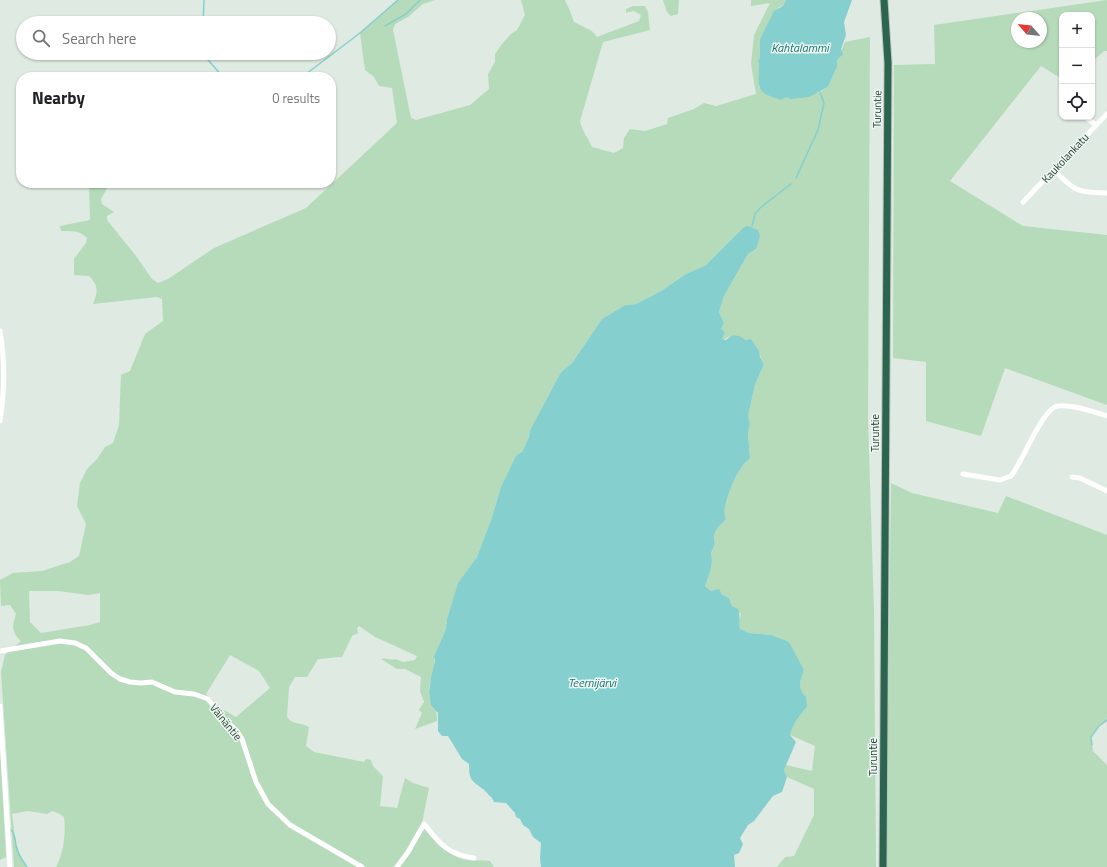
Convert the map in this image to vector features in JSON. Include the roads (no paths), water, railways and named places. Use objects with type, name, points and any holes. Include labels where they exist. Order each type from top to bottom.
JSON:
[{"type":"highway","name":"Turuntie","points":[[883,867],[888,71],[884,0]]},
{"type":"street","name":"Kaukolankatu","points":[[1023,202],[1107,114]]},
{"type":"street","points":[[1089,120],[1096,125]]},
{"type":"street","points":[[1054,170],[1072,188],[1082,192],[1107,193]]},
{"type":"street","points":[[0,331],[4,355],[4,382],[0,421]]},
{"type":"street","points":[[963,474],[1000,480],[1011,476],[1043,419],[1050,410],[1056,406],[1072,407],[1107,416]]},
{"type":"street","points":[[1072,477],[1080,478],[1107,491]]},
{"type":"street","name":"Väinäntie","points":[[0,651],[60,641],[75,643],[86,648],[111,673],[120,679],[130,682],[152,682],[175,692],[194,694],[208,699],[225,720],[236,730],[242,739],[256,782],[268,804],[290,825],[362,867]]},
{"type":"street","points":[[0,706],[10,867]]},
{"type":"street","points":[[397,867],[408,852],[424,824],[436,839],[450,851],[456,855],[474,858]]},
{"type":"water","name":"Kahtalammi","points":[[786,0],[852,0],[844,22],[846,35],[841,49],[843,54],[837,60],[837,67],[828,87],[809,97],[791,99],[786,97],[781,100],[767,95],[759,86],[758,61],[760,57],[760,39],[774,11],[783,6]]},
{"type":"water","name":"Teernijärvi","points":[[748,226],[758,230],[760,236],[756,249],[748,254],[724,296],[719,312],[724,323],[721,329],[725,332],[722,339],[726,340],[732,335],[739,336],[746,340],[751,339],[759,351],[760,357],[764,364],[755,385],[748,416],[750,424],[748,432],[750,459],[741,467],[728,495],[725,507],[726,520],[720,525],[714,537],[715,544],[711,553],[711,566],[705,586],[711,591],[717,589],[720,590],[721,594],[729,598],[732,606],[738,609],[740,629],[749,633],[771,635],[789,642],[804,670],[800,687],[806,697],[807,707],[797,720],[790,735],[796,742],[784,770],[787,777],[782,792],[773,796],[754,821],[748,825],[740,838],[743,844],[739,853],[734,855],[735,867],[541,867],[541,843],[533,837],[529,829],[523,825],[520,819],[516,817],[515,813],[506,803],[494,802],[486,791],[473,781],[470,777],[469,764],[462,759],[448,736],[442,736],[438,731],[438,713],[431,705],[429,692],[435,661],[434,656],[446,629],[447,619],[458,583],[477,557],[491,520],[501,487],[516,456],[522,452],[529,437],[530,430],[561,372],[572,363],[602,319],[625,305],[636,304],[661,291],[686,274],[706,265],[744,227]]},
{"type":"waterway","points":[[203,16],[204,0]]},
{"type":"waterway","points":[[336,51],[360,33],[398,0]]},
{"type":"waterway","points":[[385,26],[406,14],[420,0]]},
{"type":"waterway","points":[[208,60],[219,72]]},
{"type":"waterway","points":[[309,72],[324,60]]},
{"type":"waterway","points":[[796,178],[818,130],[824,103],[820,92]]},
{"type":"waterway","points":[[752,226],[755,214],[760,208],[791,184]]},
{"type":"waterway","points":[[1092,745],[1091,737],[1099,726],[1107,720]]},
{"type":"waterway","points":[[11,830],[14,835],[19,854],[27,867]]}]
